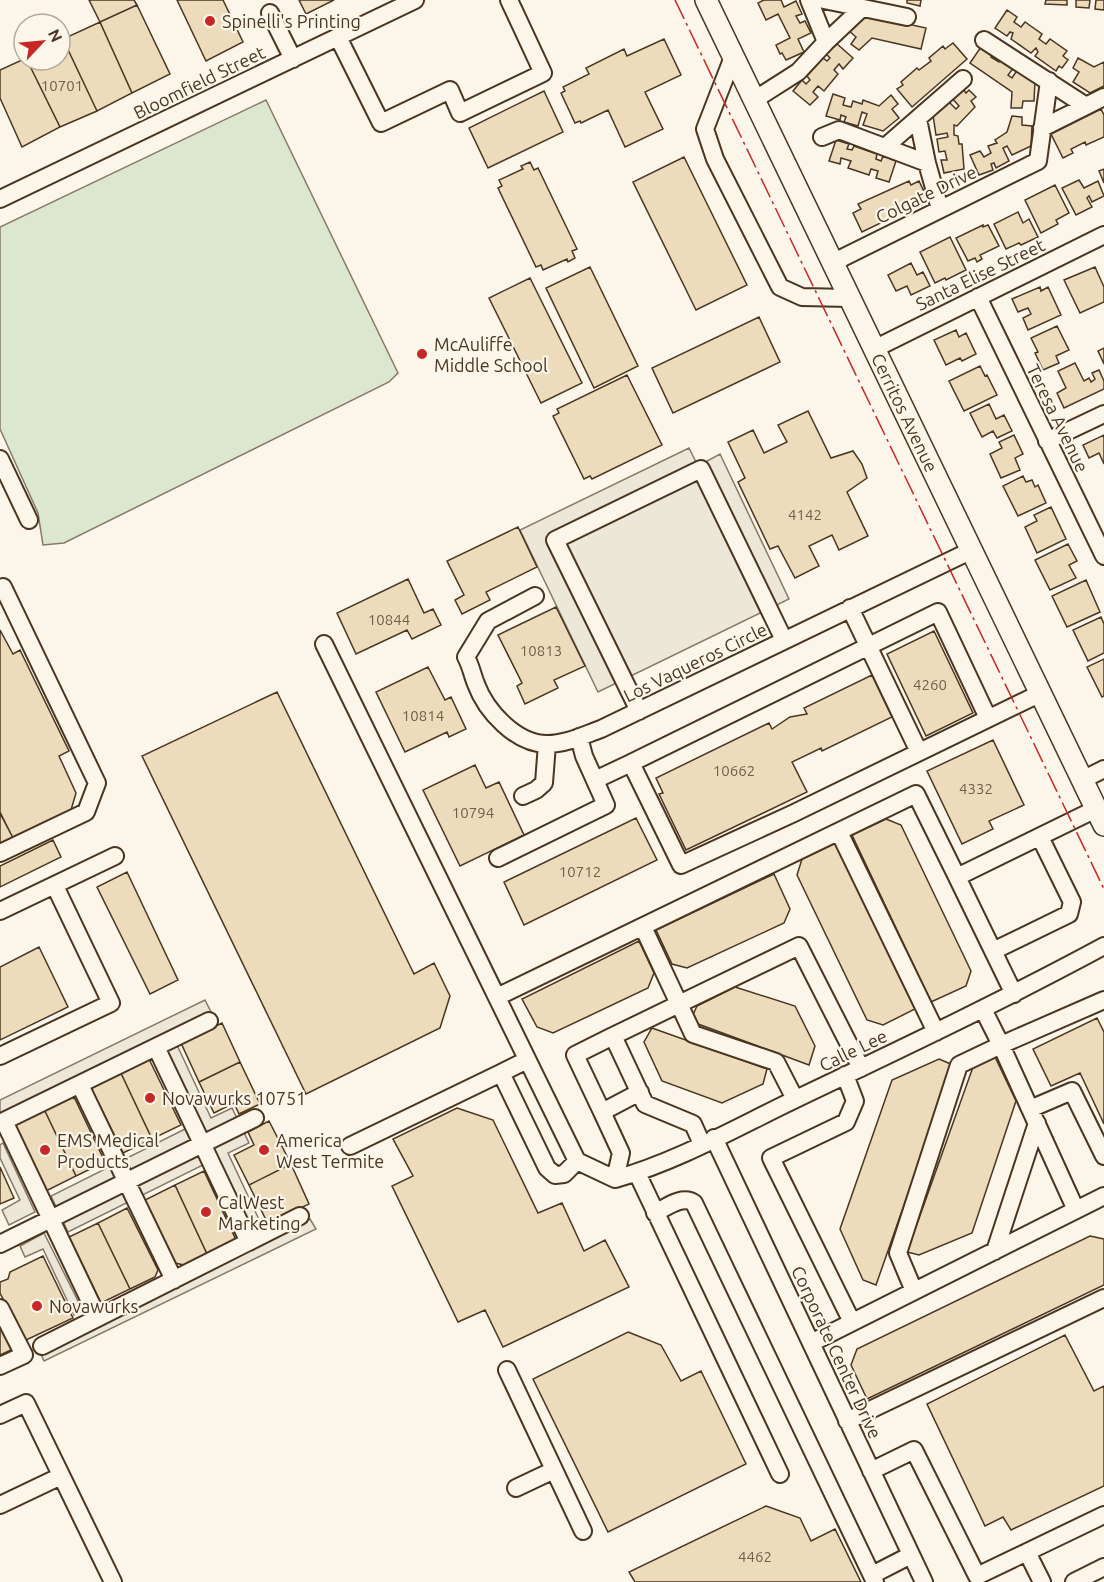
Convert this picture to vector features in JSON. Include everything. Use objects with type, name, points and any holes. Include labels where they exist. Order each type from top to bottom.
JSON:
[{"type":"main road","name":"Cerritos Avenue","points":[[706,0],[1100,817]]},
{"type":"street","name":"Bloomfield Street","points":[[0,199],[415,0]]},
{"type":"street","points":[[338,37],[381,123],[450,90],[460,113],[543,73],[509,0]]},
{"type":"street","points":[[809,0],[826,42]]},
{"type":"street","points":[[824,0],[907,17]]},
{"type":"street","points":[[754,100],[798,72],[862,8]]},
{"type":"street","points":[[270,13],[293,59]]},
{"type":"street","points":[[984,40],[1086,106]]},
{"type":"street","points":[[733,57],[705,129],[715,159],[780,287],[802,297],[849,298]]},
{"type":"street","points":[[885,147],[963,79]]},
{"type":"street","points":[[1042,129],[1048,81]]},
{"type":"street","points":[[1042,129],[1104,97]]},
{"type":"street","points":[[918,119],[940,209]]},
{"type":"street","name":"Colgate Drive","points":[[832,263],[1038,161],[1042,129]]},
{"type":"street","points":[[822,137],[839,130],[927,163]]},
{"type":"street","name":"Santa Elise Street","points":[[873,349],[1104,234]]},
{"type":"street","name":"Teresa Avenue","points":[[978,297],[1104,556]]},
{"type":"street","points":[[1047,441],[1104,414]]},
{"type":"street","points":[[0,459],[29,520]]},
{"type":"street","points":[[639,711],[555,540],[701,470],[784,640]]},
{"type":"street","name":"Los Vaqueros Circle","points":[[546,744],[579,737],[639,711],[970,550]]},
{"type":"street","points":[[0,588],[3,587],[97,783],[86,812],[0,853]]},
{"type":"street","points":[[523,796],[544,783],[546,744],[523,738],[506,726],[484,699],[466,657],[488,621],[535,596]]},
{"type":"street","points":[[850,608],[919,752]]},
{"type":"street","points":[[595,780],[938,612],[988,718]]},
{"type":"street","points":[[324,644],[577,1161],[615,1179],[621,1153],[576,1055],[799,946],[861,1068]]},
{"type":"street","points":[[631,763],[681,866],[1039,694]]},
{"type":"street","points":[[498,858],[606,805],[584,756],[579,737]]},
{"type":"street","points":[[1082,780],[1104,769]]},
{"type":"street","points":[[496,998],[916,794],[1014,994]]},
{"type":"street","points":[[957,877],[1040,837],[1100,817]]},
{"type":"street","points":[[839,832],[936,1032]]},
{"type":"street","points":[[993,951],[1070,914],[1072,902],[1040,837]]},
{"type":"street","points":[[0,911],[114,855]]},
{"type":"street","points":[[0,1056],[111,1003],[55,885]]},
{"type":"street","points":[[643,927],[693,1034],[776,1062],[795,1099]]},
{"type":"street","name":"Calle Lee","points":[[615,1179],[637,1173],[845,1076],[1014,994],[1104,946]]},
{"type":"street","points":[[914,1291],[898,1253],[959,1065],[1104,1000]]},
{"type":"street","points":[[983,1009],[1076,1210]]},
{"type":"street","points":[[98,1318],[2,1122],[209,1021]]},
{"type":"street","points":[[602,1112],[640,1092],[613,1036]]},
{"type":"street","points":[[156,1047],[249,1242]]},
{"type":"street","points":[[350,1146],[527,1060]]},
{"type":"street","points":[[501,1073],[547,1168],[555,1175],[564,1174],[577,1161]]},
{"type":"street","points":[[845,1076],[855,1101],[846,1122],[771,1158],[852,1322]]},
{"type":"street","points":[[80,1085],[174,1280]]},
{"type":"street","points":[[995,1251],[1033,1116],[1072,1091],[1104,1156]]},
{"type":"street","name":"Corporate Center Drive","points":[[640,1092],[645,1104],[693,1124],[708,1141],[811,1343],[924,1582]]},
{"type":"street","points":[[0,1244],[255,1118]]},
{"type":"street","points":[[637,1173],[780,1474]]},
{"type":"street","points":[[811,1343],[1104,1196]]},
{"type":"street","points":[[655,1213],[682,1200],[694,1203],[873,1578],[911,1555]]},
{"type":"street","points":[[42,1346],[300,1216]]},
{"type":"street","points":[[847,1421],[1104,1298]]},
{"type":"street","points":[[0,1308],[24,1355],[0,1366]]},
{"type":"street","points":[[507,1370],[583,1531]]},
{"type":"street","points":[[0,1415],[26,1403],[113,1582]]},
{"type":"street","points":[[871,1470],[914,1450],[977,1576],[1104,1515]]},
{"type":"street","points":[[516,1488],[554,1470]]},
{"type":"street","points":[[0,1505],[61,1476]]},
{"type":"street","points":[[1027,1552],[1041,1582]]},
{"type":"street","points":[[1074,1582],[1104,1567]]},
{"type":"green space","points":[[266,100],[398,373],[389,382],[64,543],[43,545],[38,513],[0,429],[0,227]]},
{"type":"shaded area","points":[[689,448],[698,466],[720,454],[789,599],[598,692],[520,530]]},
{"type":"shaded area","points":[[205,1000],[212,1014],[0,1115],[0,1100]]},
{"type":"shaded area","points":[[177,1045],[211,1118],[232,1108],[249,1143],[228,1153],[263,1228],[253,1232],[166,1050]]},
{"type":"shaded area","points":[[185,1129],[203,1165],[68,1232],[51,1196]]},
{"type":"shaded area","points":[[3,1143],[35,1212],[9,1225],[2,1210],[20,1200],[0,1158],[0,1145]]},
{"type":"shaded area","points":[[310,1219],[316,1229],[44,1361],[40,1352]]},
{"type":"shaded area","points":[[44,1233],[83,1311],[74,1315],[43,1249],[25,1257],[20,1246]]},
{"type":"building","points":[[89,0],[134,0],[137,5],[100,22]]},
{"type":"building","name":"Spinelli's Printing","points":[[177,0],[223,0],[243,42],[206,61]]},
{"type":"building","points":[[299,0],[334,0],[306,14]]},
{"type":"building","points":[[764,0],[781,0],[784,7],[796,1],[802,14],[796,16],[800,23],[805,21],[811,33],[798,39],[804,52],[786,60],[782,53],[780,54],[776,45],[790,38],[778,14],[766,20],[758,3]]},
{"type":"building","points":[[907,0],[921,0],[920,6],[907,3]]},
{"type":"building","points":[[1046,0],[1067,0],[1067,5],[1045,4]]},
{"type":"building","points":[[1076,0],[1090,0],[1089,8],[1076,7]]},
{"type":"building","points":[[1096,0],[1104,0],[1104,10],[1095,9]]},
{"type":"building","points":[[137,5],[170,74],[132,93],[100,22]]},
{"type":"building","points":[[1007,10],[1017,17],[1014,22],[1021,27],[1025,22],[1042,34],[1039,39],[1046,44],[1050,39],[1067,51],[1063,56],[1068,60],[1062,68],[1059,66],[1056,71],[1035,56],[1038,52],[1036,48],[1031,53],[1011,39],[1013,33],[1010,32],[1007,36],[995,28]]},
{"type":"building","points":[[862,14],[926,28],[921,49],[872,38],[859,50],[851,44],[856,37],[848,30]]},
{"type":"building","points":[[100,22],[132,93],[97,111],[72,58],[72,35]]},
{"type":"building","points":[[664,39],[681,75],[645,92],[663,129],[625,147],[608,110],[581,123],[580,121],[575,123],[561,93],[565,91],[563,87],[589,74],[586,68],[624,49],[627,56]]},
{"type":"building","points":[[836,43],[853,58],[843,69],[839,64],[834,70],[838,74],[824,91],[818,86],[813,92],[818,97],[810,105],[793,91],[802,80],[806,84],[810,80],[807,76],[823,58],[827,61],[830,58],[826,54]]},
{"type":"building","points":[[953,43],[967,59],[912,107],[897,89],[903,85],[901,82],[917,68],[919,70],[931,61],[929,58],[943,46],[945,49]]},
{"type":"building","points":[[983,44],[995,53],[991,57],[999,62],[1002,58],[1015,66],[1008,75],[1012,78],[1018,69],[1035,81],[1034,101],[1023,101],[1022,108],[1011,108],[1012,92],[970,63]]},
{"type":"building","points":[[72,58],[97,111],[60,127],[33,72],[72,72]]},
{"type":"building","points":[[1078,58],[1094,67],[1104,62],[1104,86],[1090,93],[1073,82],[1079,72],[1073,68]]},
{"type":"building","points":[[12,64],[12,72],[33,72],[60,127],[22,147],[0,98],[0,70]]},
{"type":"building","points":[[963,89],[966,93],[969,90],[976,97],[971,101],[975,107],[957,126],[954,125],[954,135],[958,136],[959,144],[962,144],[964,169],[944,173],[941,160],[947,160],[945,151],[939,152],[937,139],[948,137],[947,133],[936,135],[933,115],[948,101],[956,109],[959,106],[951,97]]},
{"type":"building","points":[[544,91],[563,132],[488,168],[469,128]]},
{"type":"building","points":[[833,94],[845,98],[843,105],[851,107],[853,101],[862,104],[863,100],[879,106],[891,95],[898,104],[892,109],[899,118],[883,131],[863,125],[867,114],[862,112],[858,126],[844,122],[846,117],[841,115],[840,120],[826,116]]},
{"type":"building","points":[[1101,109],[1104,115],[1104,137],[1071,149],[1073,153],[1063,158],[1051,134]]},
{"type":"building","points":[[1012,116],[1022,117],[1022,125],[1032,126],[1031,146],[1012,155],[1007,146],[1003,148],[1009,161],[996,168],[994,163],[991,164],[993,170],[979,175],[970,155],[980,151],[984,157],[991,153],[988,146],[997,143],[995,140],[1007,132]]},
{"type":"building","points":[[836,140],[849,144],[847,149],[852,150],[854,146],[877,154],[876,159],[881,161],[883,156],[896,161],[889,182],[876,178],[878,171],[871,169],[869,175],[848,168],[851,161],[841,158],[840,164],[829,161]]},
{"type":"building","points":[[684,157],[747,285],[696,310],[633,182]]},
{"type":"building","points":[[530,162],[534,170],[538,168],[577,249],[572,251],[575,258],[568,262],[567,259],[543,270],[541,265],[536,267],[498,188],[502,186],[499,180],[523,169],[521,166]]},
{"type":"building","points":[[1104,169],[1104,183],[1099,171]]},
{"type":"building","points":[[1079,180],[1084,188],[1098,181],[1104,196],[1092,202],[1089,196],[1087,198],[1092,207],[1076,215],[1062,188]]},
{"type":"building","points":[[909,181],[911,185],[919,181],[928,200],[862,232],[853,213],[861,209],[858,204]]},
{"type":"building","points":[[1055,185],[1069,213],[1056,220],[1058,224],[1041,233],[1025,200]]},
{"type":"building","points":[[1018,212],[1023,223],[1029,219],[1038,237],[1006,249],[994,224]]},
{"type":"building","points":[[983,225],[983,227],[988,225],[999,246],[980,255],[982,259],[977,262],[975,258],[968,261],[956,238]]},
{"type":"building","points":[[950,237],[966,270],[935,283],[920,252]]},
{"type":"building","points":[[911,263],[917,275],[923,272],[930,286],[911,295],[907,286],[896,291],[888,275]]},
{"type":"building","points":[[590,267],[638,366],[594,388],[546,288]]},
{"type":"building","points":[[1095,267],[1104,287],[1104,302],[1080,313],[1064,280]]},
{"type":"building","points":[[530,278],[582,383],[541,403],[489,298]]},
{"type":"building","points":[[1040,287],[1041,291],[1048,287],[1061,315],[1028,330],[1023,318],[1031,314],[1028,308],[1018,312],[1012,299]]},
{"type":"building","points":[[759,317],[780,362],[673,413],[652,368]]},
{"type":"building","points":[[1057,326],[1069,350],[1056,356],[1059,363],[1043,370],[1031,338]]},
{"type":"building","points":[[956,330],[959,337],[966,333],[976,354],[946,365],[934,340]]},
{"type":"building","points":[[1104,348],[1104,364],[1098,351]]},
{"type":"building","points":[[1075,363],[1084,381],[1089,378],[1091,382],[1095,379],[1092,373],[1099,370],[1104,381],[1104,389],[1064,408],[1057,393],[1066,388],[1058,371]]},
{"type":"building","points":[[980,366],[997,395],[964,411],[949,381]]},
{"type":"building","points":[[627,375],[662,445],[592,479],[590,476],[584,479],[553,416],[559,413],[557,409]]},
{"type":"building","points":[[989,404],[996,419],[1004,415],[1012,431],[997,438],[993,431],[982,437],[970,413]]},
{"type":"building","points":[[808,411],[831,458],[853,451],[862,464],[867,478],[847,492],[868,536],[839,550],[832,535],[809,546],[819,566],[795,578],[778,546],[770,549],[738,482],[745,478],[728,442],[753,430],[764,453],[787,442],[778,425]]},
{"type":"building","points":[[1014,435],[1023,454],[1015,458],[1020,470],[1001,478],[990,454],[1002,448],[999,442]]},
{"type":"building","points":[[1104,435],[1104,464],[1099,453],[1089,458],[1083,445]]},
{"type":"building","points":[[1023,476],[1026,482],[1032,480],[1035,487],[1038,485],[1046,503],[1018,516],[1003,486]]},
{"type":"building","points":[[1051,507],[1066,539],[1037,553],[1025,527],[1037,521],[1034,515]]},
{"type":"building","points":[[518,527],[537,567],[486,592],[490,600],[462,614],[455,600],[464,595],[447,561]]},
{"type":"building","points":[[1068,544],[1077,561],[1069,565],[1076,578],[1050,590],[1035,560]]},
{"type":"building","points":[[408,579],[424,613],[433,609],[441,625],[412,639],[407,630],[356,654],[337,613]]},
{"type":"building","points":[[1086,580],[1100,612],[1067,627],[1052,596]]},
{"type":"building","points":[[556,607],[585,666],[554,680],[558,688],[525,704],[517,686],[522,683],[498,635]]},
{"type":"building","points":[[1101,617],[1104,624],[1104,653],[1088,661],[1073,630]]},
{"type":"building","points":[[0,630],[13,654],[20,650],[69,751],[59,756],[76,793],[71,810],[13,838],[0,812]]},
{"type":"building","points":[[934,631],[973,713],[926,736],[887,654]]},
{"type":"building","points":[[1104,659],[1104,696],[1102,697],[1087,667]]},
{"type":"building","points":[[428,667],[445,700],[451,697],[466,729],[449,737],[447,732],[405,752],[376,692]]},
{"type":"building","points":[[872,675],[892,717],[822,751],[821,748],[792,762],[807,792],[686,850],[659,794],[663,793],[656,778],[769,723],[772,729],[790,717],[807,714],[804,708]]},
{"type":"building","points":[[277,692],[414,974],[434,963],[450,996],[440,1028],[306,1094],[142,756]]},
{"type":"building","points":[[993,740],[1024,805],[989,821],[993,829],[962,844],[927,771]]},
{"type":"building","points":[[475,765],[486,788],[499,782],[524,835],[460,866],[423,790]]},
{"type":"building","points":[[0,813],[13,838],[0,844]]},
{"type":"building","points":[[636,818],[657,860],[524,925],[504,882]]},
{"type":"building","points":[[886,819],[901,825],[971,971],[966,986],[931,1002],[852,835]]},
{"type":"building","points":[[53,840],[61,857],[0,887],[0,866]]},
{"type":"building","points":[[836,843],[915,1009],[883,1025],[867,1020],[797,875],[802,859]]},
{"type":"building","points":[[127,872],[178,980],[150,994],[97,887]]},
{"type":"building","points":[[774,874],[790,909],[784,923],[687,968],[672,964],[656,930]]},
{"type":"building","points":[[639,941],[654,973],[648,988],[553,1033],[537,1027],[522,999]]},
{"type":"building","points":[[39,947],[68,1007],[0,1040],[0,967]]},
{"type":"building","points":[[735,987],[795,1006],[815,1046],[809,1065],[690,1021],[697,1006]]},
{"type":"building","points":[[1097,1018],[1104,1032],[1104,1124],[1080,1073],[1051,1086],[1033,1049]]},
{"type":"building","points":[[222,1023],[240,1062],[199,1082],[181,1043]]},
{"type":"building","points":[[652,1028],[767,1069],[763,1084],[722,1103],[662,1081],[644,1042]]},
{"type":"building","name":"Novawurks 10751","points":[[148,1057],[181,1125],[152,1139],[120,1071]]},
{"type":"building","points":[[995,1057],[1016,1101],[972,1233],[919,1255],[907,1252],[973,1067]]},
{"type":"building","points":[[939,1059],[953,1065],[876,1285],[863,1280],[840,1229],[892,1080]]},
{"type":"building","points":[[240,1062],[260,1104],[239,1114],[234,1103],[214,1113],[199,1082]]},
{"type":"building","points":[[120,1071],[152,1139],[123,1153],[92,1090],[94,1083]]},
{"type":"building","points":[[68,1096],[75,1099],[105,1162],[76,1176],[44,1109]]},
{"type":"building","points":[[457,1108],[493,1120],[538,1213],[562,1203],[584,1251],[605,1240],[629,1287],[503,1347],[485,1310],[458,1322],[392,1186],[413,1176],[393,1139]]},
{"type":"building","name":"EMS Medical Products","points":[[44,1109],[76,1176],[46,1191],[14,1123]]},
{"type":"building","name":"America West Termite","points":[[269,1121],[291,1164],[249,1185],[234,1155],[254,1145],[248,1132]]},
{"type":"building","points":[[291,1164],[309,1204],[268,1224],[249,1185]]},
{"type":"building","points":[[0,1167],[14,1198],[0,1204]]},
{"type":"building","name":"CalWest Marketing","points":[[204,1171],[236,1240],[207,1254],[175,1185]]},
{"type":"building","points":[[175,1185],[207,1254],[184,1265],[175,1263],[145,1200]]},
{"type":"building","points":[[127,1208],[158,1270],[155,1277],[130,1289],[98,1223]]},
{"type":"building","points":[[98,1223],[130,1289],[101,1303],[69,1237]]},
{"type":"building","points":[[1090,1236],[1104,1239],[1104,1285],[867,1399],[851,1365],[857,1349]]},
{"type":"building","name":"Novawurks","points":[[43,1256],[73,1318],[24,1341],[0,1293],[0,1282],[8,1279],[10,1272]]},
{"type":"building","points":[[0,1320],[13,1349],[0,1355]]},
{"type":"building","points":[[628,1332],[661,1345],[681,1381],[701,1371],[746,1464],[608,1532],[533,1379]]},
{"type":"building","points":[[1065,1335],[1094,1391],[1104,1386],[1104,1486],[1011,1530],[1003,1517],[985,1526],[927,1404]]},
{"type":"building","points":[[766,1506],[800,1518],[811,1541],[835,1529],[861,1582],[635,1582],[629,1572]]},
{"type":"power","points":[[675,0],[1104,889]]},
{"type":"place","name":"Spinelli's Printing","points":[[210,21]]},
{"type":"place","name":"McAuliffe Middle School","points":[[422,354]]},
{"type":"place","name":"Novawurks 10751","points":[[150,1098]]},
{"type":"place","name":"EMS Medical Products","points":[[45,1150]]},
{"type":"place","name":"America West Termite","points":[[264,1150]]},
{"type":"place","name":"CalWest Marketing","points":[[206,1212]]},
{"type":"place","name":"Novawurks","points":[[37,1306]]}]
